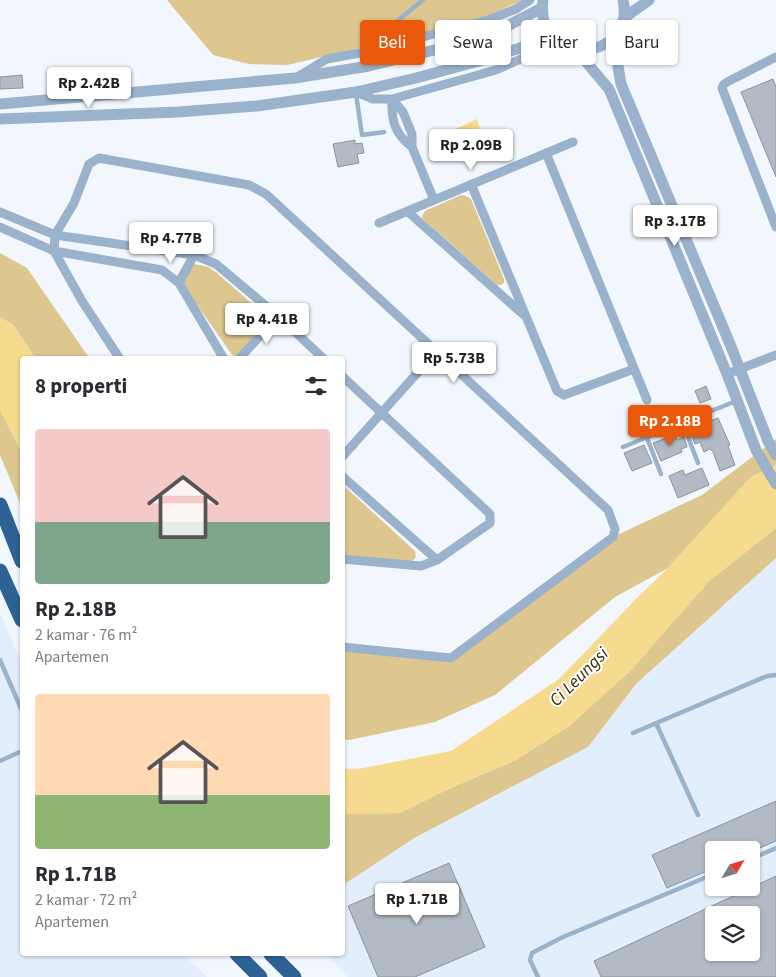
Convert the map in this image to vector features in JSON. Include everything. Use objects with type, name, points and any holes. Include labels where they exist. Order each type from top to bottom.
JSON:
[{"type":"highway","points":[[0,505],[20,556]]},
{"type":"highway","points":[[0,570],[20,615]]},
{"type":"highway","points":[[239,956],[260,977]]},
{"type":"highway","points":[[273,956],[294,977]]},
{"type":"street","points":[[425,36],[488,20],[516,9],[530,0]]},
{"type":"street","points":[[624,0],[624,18]]},
{"type":"street","points":[[624,18],[649,0]]},
{"type":"street","points":[[0,104],[295,78],[368,66],[463,43],[505,27],[542,4],[543,20]]},
{"type":"street","points":[[0,119],[178,112],[257,106],[356,92],[425,75],[521,47]]},
{"type":"street","points":[[295,78],[327,59],[360,53]]},
{"type":"street","points":[[776,57],[729,81],[722,88],[776,227]]},
{"type":"street","points":[[356,92],[373,100],[392,100],[496,70],[521,59]]},
{"type":"street","points":[[589,65],[609,89],[727,374],[756,450],[776,484]]},
{"type":"street","points":[[618,65],[621,84],[740,369],[768,441],[776,455]]},
{"type":"street","points":[[392,100],[402,112],[409,126],[412,134],[412,147],[434,200]]},
{"type":"street","points":[[379,223],[573,142]]},
{"type":"street","points":[[546,153],[647,400]]},
{"type":"street","points":[[118,356],[82,301],[54,251],[55,235],[74,203],[89,164],[99,158],[250,185],[266,194],[608,510],[615,528],[613,537],[451,658],[345,647]]},
{"type":"street","points":[[471,184],[557,391],[564,395],[634,368]]},
{"type":"street","points":[[407,211],[527,318]]},
{"type":"street","points":[[0,212],[55,235],[194,255],[216,264],[278,316],[321,356]]},
{"type":"street","points":[[0,227],[54,251],[162,270],[179,283],[222,356]]},
{"type":"street","points":[[179,283],[194,255]]},
{"type":"street","points":[[242,356],[278,316]]},
{"type":"street","points":[[345,454],[436,352]]},
{"type":"street","points":[[727,374],[776,355]]},
{"type":"street","points":[[345,379],[490,514],[490,523],[437,560],[420,566],[345,559]]},
{"type":"street","points":[[345,479],[437,560]]},
{"type":"lane","points":[[414,0],[418,5]]},
{"type":"lane","points":[[400,20],[423,0]]},
{"type":"lane","points":[[356,92],[362,135],[384,132]]},
{"type":"lane","points":[[623,447],[737,401]]},
{"type":"lane","points":[[683,424],[698,463]]},
{"type":"lane","points":[[647,438],[661,474]]},
{"type":"lane","points":[[0,660],[20,706]]},
{"type":"lane","points":[[634,733],[767,676],[776,675]]},
{"type":"lane","points":[[656,723],[698,815]]},
{"type":"lane","points":[[0,761],[20,752]]},
{"type":"lane","points":[[760,855],[776,848]]},
{"type":"lane","points":[[538,977],[530,960],[532,953],[563,937],[705,878]]},
{"type":"shaded area","points":[[167,0],[523,0],[478,20],[435,20],[435,31],[425,33],[425,20],[360,20],[360,48],[287,65],[249,64],[213,55]]},
{"type":"shaded area","points":[[461,195],[471,199],[504,279],[504,283],[501,285],[497,285],[423,219],[422,216],[425,211]]},
{"type":"shaded area","points":[[0,253],[27,268],[88,356],[34,356],[13,325],[0,317]]},
{"type":"shaded area","points":[[185,262],[208,267],[266,316],[268,323],[234,356],[177,276]]},
{"type":"shaded area","points":[[0,410],[20,449],[20,503],[0,455]]},
{"type":"shaded area","points":[[776,439],[776,465],[751,477],[668,568],[615,597],[495,695],[435,722],[345,739],[345,647],[451,658],[613,537],[702,495]]},
{"type":"shaded area","points":[[345,487],[415,551],[416,557],[411,562],[345,555]]},
{"type":"shaded area","points":[[776,528],[776,558],[636,684],[588,747],[416,837],[345,884],[345,814],[400,813],[446,790],[516,760],[569,726],[631,670],[709,581]]},
{"type":"shaded area","points":[[776,558],[776,977],[348,977],[327,956],[345,956],[345,884],[416,837],[588,747],[636,684]]},
{"type":"shaded area","points":[[0,613],[20,660],[20,956],[187,956],[207,977],[0,977]]},
{"type":"water","points":[[477,119],[480,128],[457,138],[453,130]]},
{"type":"water","points":[[0,317],[13,325],[34,356],[20,356],[20,449],[0,410]]},
{"type":"water","name":"Ci Leungsi","points":[[776,465],[776,528],[709,581],[631,670],[569,726],[516,760],[446,790],[400,813],[345,814],[345,769],[358,769],[451,751],[559,679],[668,568],[751,477]]},
{"type":"building","points":[[22,75],[23,88],[0,89],[0,77]]},
{"type":"building","points":[[773,79],[776,87],[776,177],[741,92]]},
{"type":"building","points":[[355,140],[355,144],[362,143],[364,153],[357,154],[359,163],[338,167],[333,144]]},
{"type":"building","points":[[706,386],[711,399],[700,403],[695,391]]},
{"type":"building","points":[[718,418],[730,445],[728,446],[735,465],[720,471],[713,452],[710,449],[704,452],[700,442],[695,444],[691,434],[702,429],[700,425]]},
{"type":"building","points":[[675,435],[677,440],[684,437],[687,447],[681,449],[682,452],[661,461],[653,443]]},
{"type":"building","points":[[644,445],[652,463],[632,471],[624,453]]},
{"type":"building","points":[[702,468],[709,485],[678,498],[669,476],[683,470],[685,475]]},
{"type":"building","points":[[776,801],[776,841],[760,848],[760,841],[705,841],[705,872],[667,888],[652,855]]},
{"type":"building","points":[[449,863],[485,947],[415,977],[378,977],[348,906]]},
{"type":"building","points":[[776,876],[776,977],[601,977],[594,961],[705,909],[705,961],[760,961],[760,906],[712,906],[733,896],[760,896],[760,883]]}]
